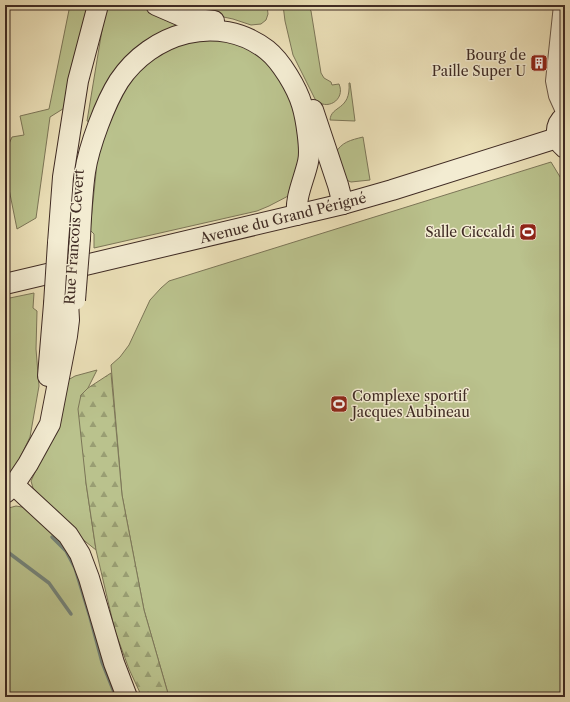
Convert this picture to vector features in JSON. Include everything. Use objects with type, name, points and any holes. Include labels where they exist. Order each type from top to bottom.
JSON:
[{"type":"street","name":"Rue Francois Cevert","points":[[70,240],[63,177],[78,81],[98,5]]},
{"type":"street","name":"Rue Francois Cevert","points":[[10,489],[28,464],[41,416],[50,363],[67,306],[70,240],[84,118],[102,5]]},
{"type":"street","points":[[156,5],[186,18],[228,22],[254,31],[268,39],[289,58],[299,73],[310,99],[343,204]]},
{"type":"street","points":[[561,5],[553,81],[556,96],[565,116],[559,122],[557,127],[561,143]]},
{"type":"street","points":[[70,240],[90,151],[98,125],[118,82],[130,67],[158,44],[186,33],[208,30],[229,32],[250,39],[267,50],[279,62],[289,78],[302,105],[309,145],[309,161],[296,207],[297,215]]},
{"type":"street","name":"Avenue du Grand Périgné","points":[[5,284],[343,204],[561,143]]},
{"type":"street","points":[[10,489],[68,536],[80,554],[114,663],[127,697]]},
{"type":"green space","points":[[70,5],[90,5],[66,107],[50,117],[36,218],[17,229],[5,169],[5,153],[12,137],[24,135],[20,116],[49,109]]},
{"type":"green space","points":[[108,5],[150,5],[185,23],[173,32],[94,124],[87,121],[103,24]]},
{"type":"green space","points":[[167,5],[267,5],[268,14],[266,20],[261,24],[251,25],[233,19]]},
{"type":"green space","points":[[283,5],[307,5],[311,11],[321,73],[324,78],[331,82],[332,85],[339,84],[340,95],[334,102],[324,104],[319,103],[315,99],[293,55]]},
{"type":"green space","points":[[184,37],[245,42],[282,74],[303,138],[292,194],[257,211],[94,248],[94,234],[90,230],[96,173],[96,143],[130,73]]},
{"type":"green space","points":[[349,83],[355,121],[330,120],[331,115],[344,103],[347,98]]},
{"type":"green space","points":[[363,137],[370,180],[351,182],[344,179],[335,154],[343,144]]},
{"type":"green space","name":"Complexe sportif Jacques Aubineau","points":[[551,162],[565,185],[565,669],[559,697],[169,697],[144,610],[122,495],[111,365],[120,357],[129,345],[150,300],[169,281]]},
{"type":"green space","points":[[34,293],[33,308],[37,311],[36,349],[39,386],[30,437],[17,464],[5,480],[5,299]]},
{"type":"green space","points":[[97,370],[88,388],[81,395],[86,483],[96,550],[81,538],[33,488],[31,481],[43,455],[68,380],[75,376]]},
{"type":"green space","points":[[111,373],[122,495],[144,610],[169,697],[142,697],[129,669],[115,631],[96,550],[86,483],[78,409],[81,395],[88,388]]},
{"type":"green space","points":[[16,506],[34,511],[72,554],[120,697],[5,697],[5,509]]},
{"type":"water","points":[[219,693],[219,697],[189,697],[189,695]]},
{"type":"waterway","points":[[52,537],[66,551],[75,568],[102,662],[116,697]]},
{"type":"waterway","points":[[5,550],[49,583],[71,614]]},
{"type":"place","name":"Bourg de Paille Super U","points":[[539,63]]},
{"type":"place","name":"Salle Ciccaldi","points":[[528,232]]},
{"type":"place","name":"Complexe sportif Jacques Aubineau","points":[[339,404]]}]
